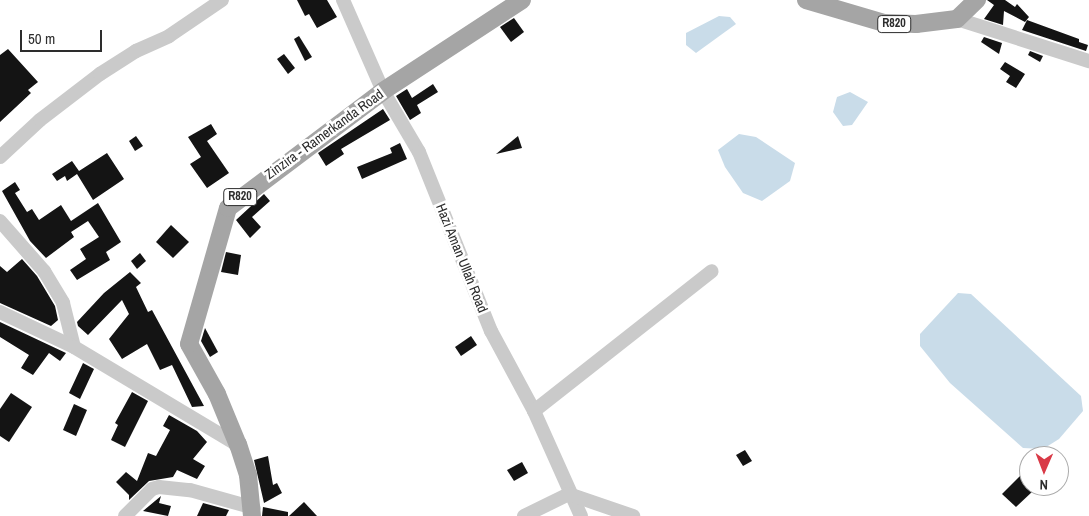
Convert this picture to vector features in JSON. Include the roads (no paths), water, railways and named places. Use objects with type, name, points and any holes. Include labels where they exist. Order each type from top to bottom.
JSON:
[{"type":"main road","name":"Zinzira - Ramerkanda Road","points":[[253,512],[248,476],[238,445],[217,394],[189,344],[223,218],[237,199],[383,91],[522,0]]},
{"type":"main road","name":"R820","points":[[806,0],[884,23],[942,23],[957,19]]},
{"type":"main road","points":[[957,19],[977,0]]},
{"type":"street","points":[[0,157],[40,120],[100,74],[168,36],[222,0]]},
{"type":"street","name":"Hazi Aman Ullah Road","points":[[343,0],[383,91],[419,152],[491,331],[534,411],[569,494],[581,516]]},
{"type":"street","points":[[957,19],[1089,62]]},
{"type":"street","points":[[0,221],[44,271],[63,303],[74,347]]},
{"type":"street","points":[[534,411],[712,272]]},
{"type":"street","points":[[0,312],[74,347],[238,445]]},
{"type":"street","points":[[125,516],[152,489],[160,487],[190,490],[253,512]]},
{"type":"street","points":[[524,516],[569,494],[633,516]]},
{"type":"water","points":[[719,16],[730,17],[736,24],[696,53],[686,45],[686,33]]},
{"type":"water","points":[[850,92],[868,102],[852,125],[843,126],[833,112],[837,97]]},
{"type":"water","points":[[739,134],[756,137],[795,163],[790,181],[762,201],[743,193],[725,167],[718,150]]},
{"type":"water","points":[[958,293],[971,294],[1081,396],[1083,411],[1059,439],[1048,446],[1021,446],[950,383],[920,346],[920,334]]}]
